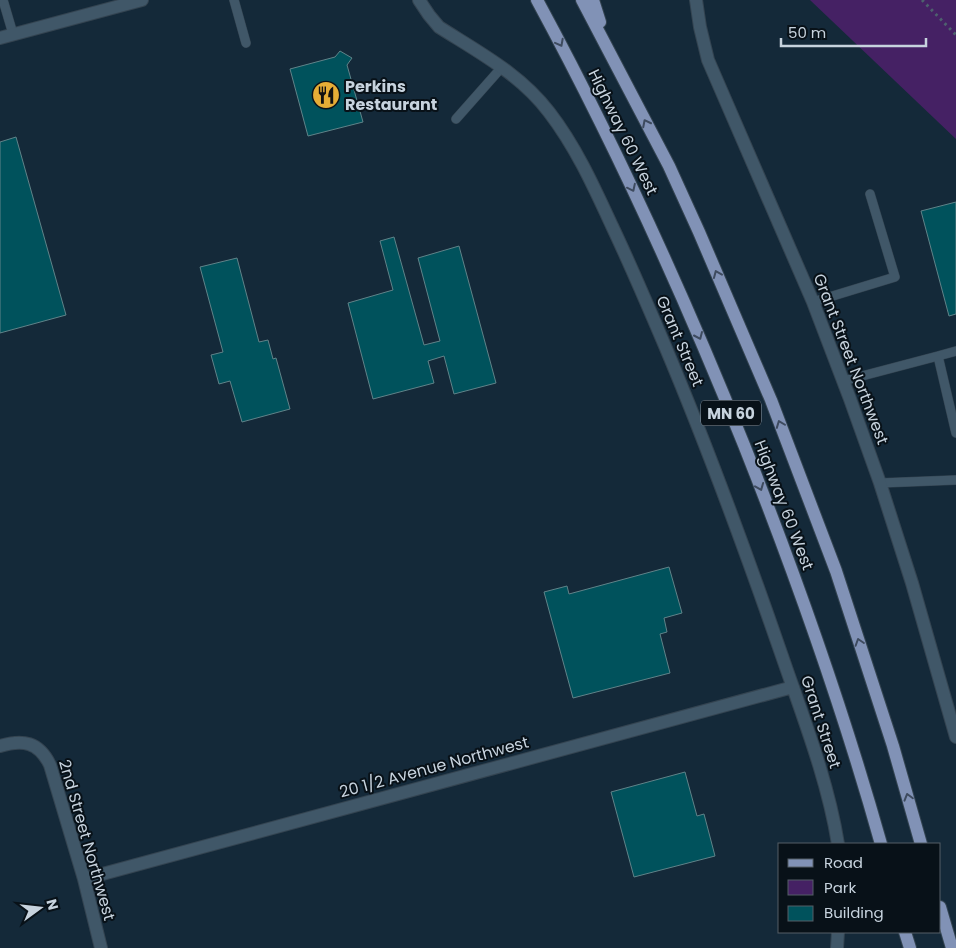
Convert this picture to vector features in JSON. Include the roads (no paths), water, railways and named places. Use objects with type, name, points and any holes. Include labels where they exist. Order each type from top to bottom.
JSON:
[{"type":"main road","name":"Highway 60 West","points":[[537,0],[571,63],[644,212],[711,364],[774,520],[829,676],[881,843]]},
{"type":"main road","name":"Highway 60 West","points":[[582,0],[669,166],[771,400],[836,571],[893,746],[922,843]]},
{"type":"main road","points":[[593,0],[610,53]]},
{"type":"main road","points":[[941,910],[952,948]]},
{"type":"main road","points":[[905,933],[910,948]]},
{"type":"street","points":[[0,38],[142,0]]},
{"type":"street","name":"Grant Street","points":[[419,0],[439,27],[520,79],[536,95],[550,112],[577,155],[598,194],[695,416],[746,551],[793,687],[832,810],[838,843]]},
{"type":"street","name":"Grant Street Northwest","points":[[696,0],[708,60],[813,302],[880,483],[912,583],[956,737]]},
{"type":"street","name":"20 1/2 Avenue Northwest","points":[[84,879],[793,687]]},
{"type":"street","name":"2nd Street Northwest","points":[[0,746],[20,742],[34,746],[45,754],[84,879],[101,948]]},
{"type":"street","points":[[837,948],[838,933]]},
{"type":"lane","points":[[3,0],[14,34]]},
{"type":"lane","points":[[234,0],[246,43]]},
{"type":"lane","points":[[456,119],[502,67]]},
{"type":"lane","points":[[813,302],[895,277],[870,194]]},
{"type":"lane","points":[[844,382],[956,351]]},
{"type":"lane","points":[[938,356],[956,433]]},
{"type":"lane","points":[[880,483],[956,480]]},
{"type":"place","name":"Perkins Restaurant","points":[[326,95]]}]
